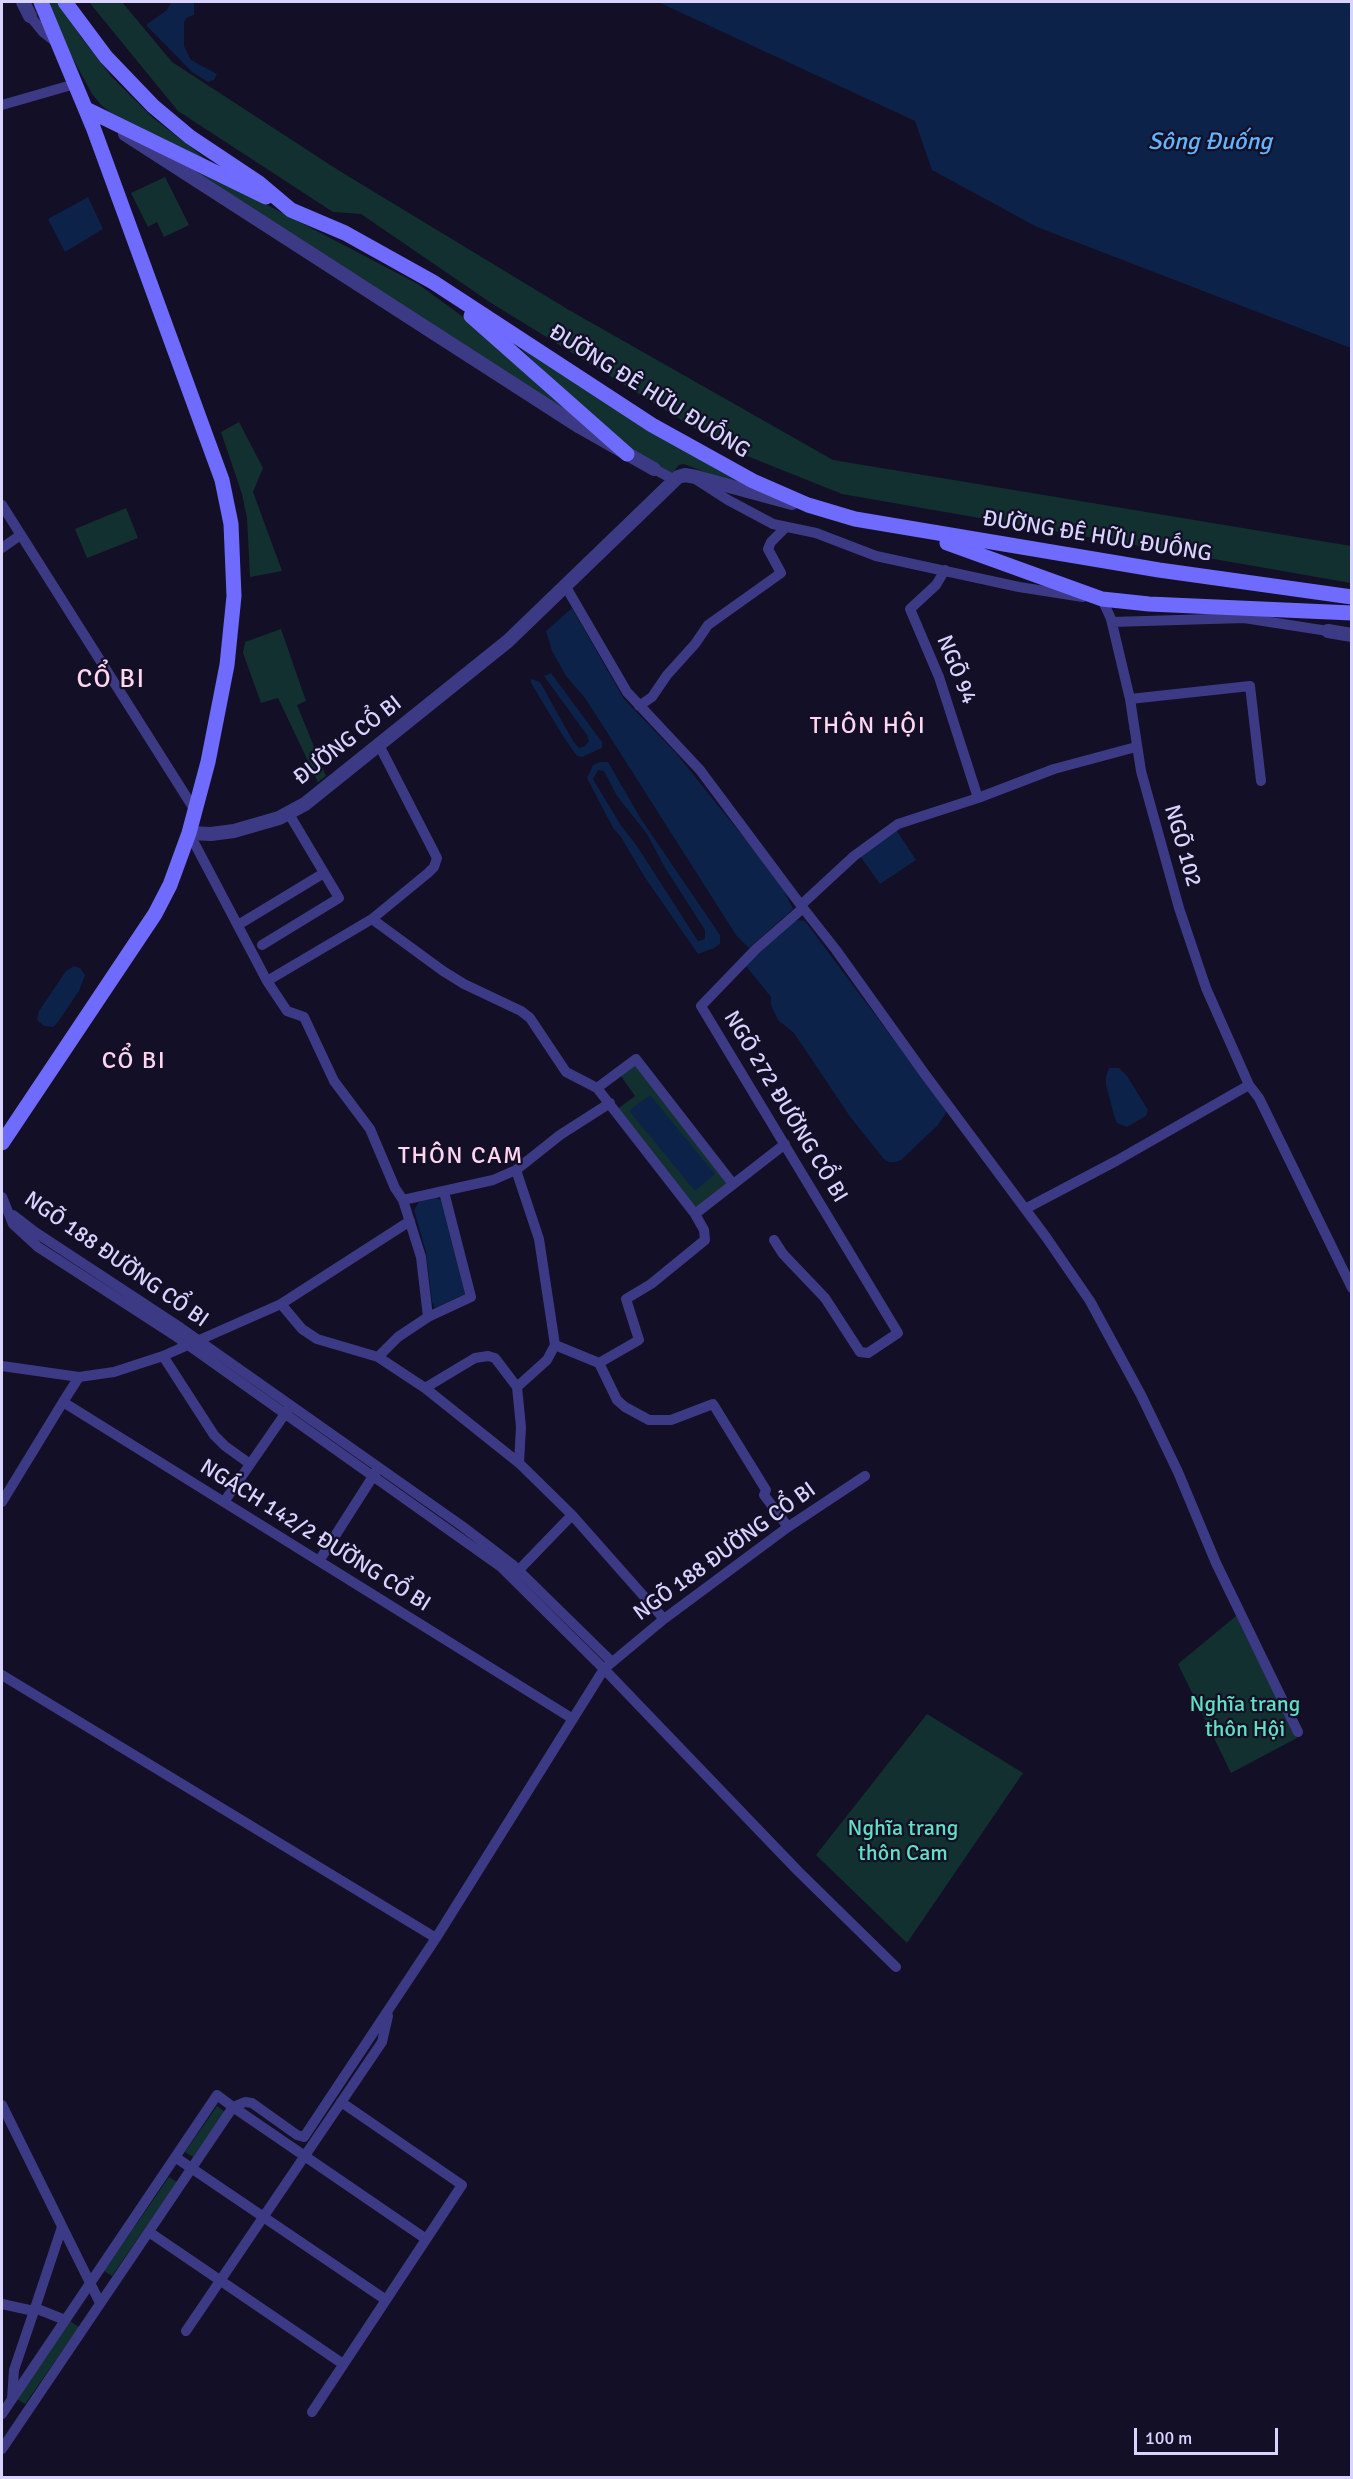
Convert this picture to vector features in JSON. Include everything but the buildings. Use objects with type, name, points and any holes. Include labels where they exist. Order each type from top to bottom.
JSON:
[{"type":"main road","points":[[2,1143],[160,904],[189,833],[211,749],[231,642],[234,571],[230,514],[222,480],[86,109],[41,2]]},
{"type":"main road","name":"ĐƯỜNG ĐÊ HỮU ĐUỐNG","points":[[65,2],[106,57],[153,106],[198,142],[259,183],[291,210],[345,233],[433,282],[662,432],[729,469],[808,505],[855,519],[1159,570],[1352,597]]},
{"type":"main road","points":[[86,109],[291,210]]},
{"type":"main road","points":[[433,282],[627,454]]},
{"type":"main road","points":[[908,529],[1102,599],[1149,604],[1352,613]]},
{"type":"street","points":[[23,2],[30,16],[43,32],[57,43]]},
{"type":"street","points":[[2,105],[75,84]]},
{"type":"street","points":[[86,109],[580,427],[675,480]]},
{"type":"street","points":[[689,475],[757,495],[808,505]]},
{"type":"street","points":[[689,475],[773,524],[816,533],[876,556],[1027,588],[1102,599]]},
{"type":"street","name":"ĐƯỜNG CỔ BI","points":[[189,833],[211,834],[234,831],[289,814],[305,804],[508,641],[675,480],[689,475]]},
{"type":"street","points":[[2,505],[19,536],[195,812]]},
{"type":"street","points":[[639,706],[652,697],[708,625],[781,573],[768,549],[771,542],[786,526]]},
{"type":"street","points":[[2,548],[19,536]]},
{"type":"street","name":"NGÕ 94","points":[[945,570],[936,585],[910,609],[943,688],[978,798]]},
{"type":"street","points":[[566,587],[618,679],[639,706],[695,764],[836,950],[1090,1301],[1141,1395],[1178,1472],[1234,1600],[1298,1732]]},
{"type":"street","name":"NGÕ 102","points":[[1102,599],[1112,622],[1130,699],[1140,771],[1179,908],[1216,1013],[1352,1288]]},
{"type":"street","points":[[1112,622],[1244,618],[1352,635]]},
{"type":"street","points":[[1130,699],[1250,686],[1261,781]]},
{"type":"street","points":[[267,981],[372,919],[434,867],[437,858],[379,745]]},
{"type":"street","points":[[802,907],[854,856],[898,824],[978,798],[1054,768],[1136,747]]},
{"type":"street","points":[[262,945],[339,898],[289,814]]},
{"type":"street","points":[[189,833],[267,981],[287,1011],[304,1017],[334,1081],[374,1136],[395,1188],[403,1200],[421,1257],[428,1317]]},
{"type":"street","points":[[238,925],[324,873]]},
{"type":"street","name":"NGÕ 272 ĐƯỜNG CỔ BI","points":[[774,1240],[783,1254],[825,1298],[858,1350],[866,1354],[898,1333],[701,1005],[756,949],[802,907]]},
{"type":"street","points":[[372,919],[443,971],[464,984],[521,1011],[530,1018],[566,1072],[597,1088],[610,1103],[695,1214],[704,1230],[705,1240],[651,1284],[626,1299],[639,1340],[599,1363]]},
{"type":"street","points":[[597,1088],[636,1059],[733,1184]]},
{"type":"street","points":[[1025,1209],[1252,1089]]},
{"type":"street","points":[[403,1200],[493,1180],[516,1170],[560,1135],[610,1103]]},
{"type":"street","points":[[695,1214],[785,1144]]},
{"type":"street","points":[[516,1170],[539,1239],[555,1345],[547,1360],[518,1387]]},
{"type":"street","points":[[378,1357],[398,1337],[428,1317],[471,1297],[444,1192]]},
{"type":"street","name":"NGÕ 188 ĐƯỜNG CỔ BI","points":[[2,1197],[13,1224],[24,1236],[194,1343],[376,1472],[458,1523],[515,1574],[608,1666],[664,1619],[788,1527],[865,1476]]},
{"type":"street","points":[[2,1366],[79,1377],[114,1372],[163,1356],[281,1304],[410,1221]]},
{"type":"street","points":[[281,1304],[302,1329],[317,1339],[378,1357],[425,1388],[519,1463],[572,1515],[664,1619]]},
{"type":"street","points":[[555,1345],[599,1363],[617,1400],[624,1407],[650,1420],[671,1420],[713,1404],[766,1490],[764,1495],[788,1527]]},
{"type":"street","points":[[163,1356],[214,1435],[250,1464]]},
{"type":"street","points":[[425,1388],[475,1358],[488,1356],[495,1358],[518,1387],[521,1427],[519,1463]]},
{"type":"street","points":[[2,1502],[79,1377]]},
{"type":"street","name":"NGÁCH 142/2 ĐƯỜNG CỔ BI","points":[[63,1402],[573,1719]]},
{"type":"street","points":[[224,1502],[288,1410]]},
{"type":"street","points":[[319,1561],[376,1472]]},
{"type":"street","points":[[515,1574],[572,1515]]},
{"type":"street","points":[[2,2449],[233,2107],[245,2102],[252,2103],[297,2135],[304,2137],[393,2005],[608,1666],[798,1871],[896,1967]]},
{"type":"street","points":[[2,1675],[436,1938]]},
{"type":"street","points":[[186,2331],[382,2042],[393,2005]]},
{"type":"street","points":[[17,2426],[2,2414],[217,2095],[426,2239]]},
{"type":"street","points":[[312,2412],[462,2185],[341,2102]]},
{"type":"street","points":[[2,2106],[100,2303]]},
{"type":"street","points":[[175,2157],[386,2300]]},
{"type":"street","points":[[12,2399],[14,2370],[62,2227]]},
{"type":"street","points":[[148,2232],[343,2364]]},
{"type":"street","points":[[2,2304],[34,2310],[65,2320]]},
{"type":"green space","points":[[49,2],[58,2],[112,77],[152,117],[224,173],[114,115],[102,106],[92,94],[65,44]]},
{"type":"green space","points":[[89,2],[122,2],[172,62],[338,170],[569,310],[833,460],[1351,546],[1351,583],[842,494],[727,448],[491,303],[361,214],[333,212],[178,111]]},
{"type":"green space","points":[[151,144],[418,284],[474,325],[586,427]]},
{"type":"green space","points":[[165,177],[189,225],[164,237],[157,222],[148,227],[131,193]]},
{"type":"green space","points":[[517,345],[771,492],[714,476],[684,464],[679,465],[671,475],[638,456],[592,417]]},
{"type":"green space","points":[[239,422],[263,468],[253,492],[282,571],[250,577],[247,518],[242,494],[221,432]]},
{"type":"green space","points":[[126,508],[138,538],[87,558],[75,529]]},
{"type":"green space","points":[[281,629],[306,701],[297,705],[326,776],[318,782],[278,698],[261,703],[243,653],[245,642]]},
{"type":"green space","points":[[636,1059],[733,1184],[695,1214],[616,1110],[635,1096],[618,1072]]},
{"type":"green space","name":"Nghĩa trang thôn Hội","points":[[1236,1616],[1297,1738],[1231,1773],[1178,1664]]},
{"type":"green space","name":"Nghĩa trang thôn Cam","points":[[927,1714],[1023,1773],[907,1943],[816,1855]]},
{"type":"green space","points":[[217,2106],[225,2112],[193,2157],[185,2152]]},
{"type":"green space","points":[[169,2177],[177,2182],[112,2276],[104,2271]]},
{"type":"green space","points":[[70,2321],[79,2327],[25,2404],[17,2399]]},
{"type":"water","points":[[171,2],[194,2],[194,15],[186,18],[184,22],[184,46],[191,60],[217,74],[214,80],[208,82],[192,72],[146,25],[167,10]]},
{"type":"water","name":"Sông Đuống","points":[[658,2],[1351,2],[1351,348],[1037,227],[932,170],[915,121]]},
{"type":"water","points":[[88,197],[103,229],[65,252],[48,219]]},
{"type":"water","points":[[572,608],[624,699],[676,753],[781,884],[793,909],[749,948],[736,935],[585,698],[566,676],[552,651],[546,631]]},
{"type":"water","points":[[551,673],[602,742],[602,748],[582,757],[577,756],[563,736],[531,683],[531,679],[540,682],[579,748],[585,746],[589,741],[544,676]]},
{"type":"water","points":[[608,762],[641,819],[720,935],[720,944],[698,954],[613,828],[587,778],[593,765]],"holes":[[[598,770],[604,771],[617,796],[647,834],[664,866],[705,930],[705,939],[698,941],[637,846],[620,824],[593,779]]]},
{"type":"water","points":[[897,831],[916,860],[880,884],[860,856]]},
{"type":"water","points":[[798,920],[805,921],[947,1111],[938,1125],[901,1160],[889,1162],[884,1159],[851,1118],[794,1033],[778,1020],[771,1005],[771,997],[746,966],[752,957]]},
{"type":"water","points":[[74,966],[80,968],[85,975],[79,991],[53,1027],[44,1026],[37,1020],[39,1011],[66,971]]},
{"type":"water","points":[[1109,1068],[1119,1068],[1127,1076],[1148,1110],[1146,1116],[1127,1127],[1117,1123],[1114,1115],[1106,1085]]},
{"type":"water","points":[[650,1095],[715,1174],[695,1191],[630,1112]]},
{"type":"water","points":[[435,1198],[441,1200],[465,1294],[435,1308],[432,1302],[426,1252],[414,1210],[419,1202]]},
{"type":"district","name":"CỔ BI","points":[[111,680]]},
{"type":"district","name":"THÔN HỘI","points":[[868,727]]},
{"type":"district","name":"CỔ BI","points":[[134,1062]]},
{"type":"district","name":"THÔN CAM","points":[[461,1157]]}]
